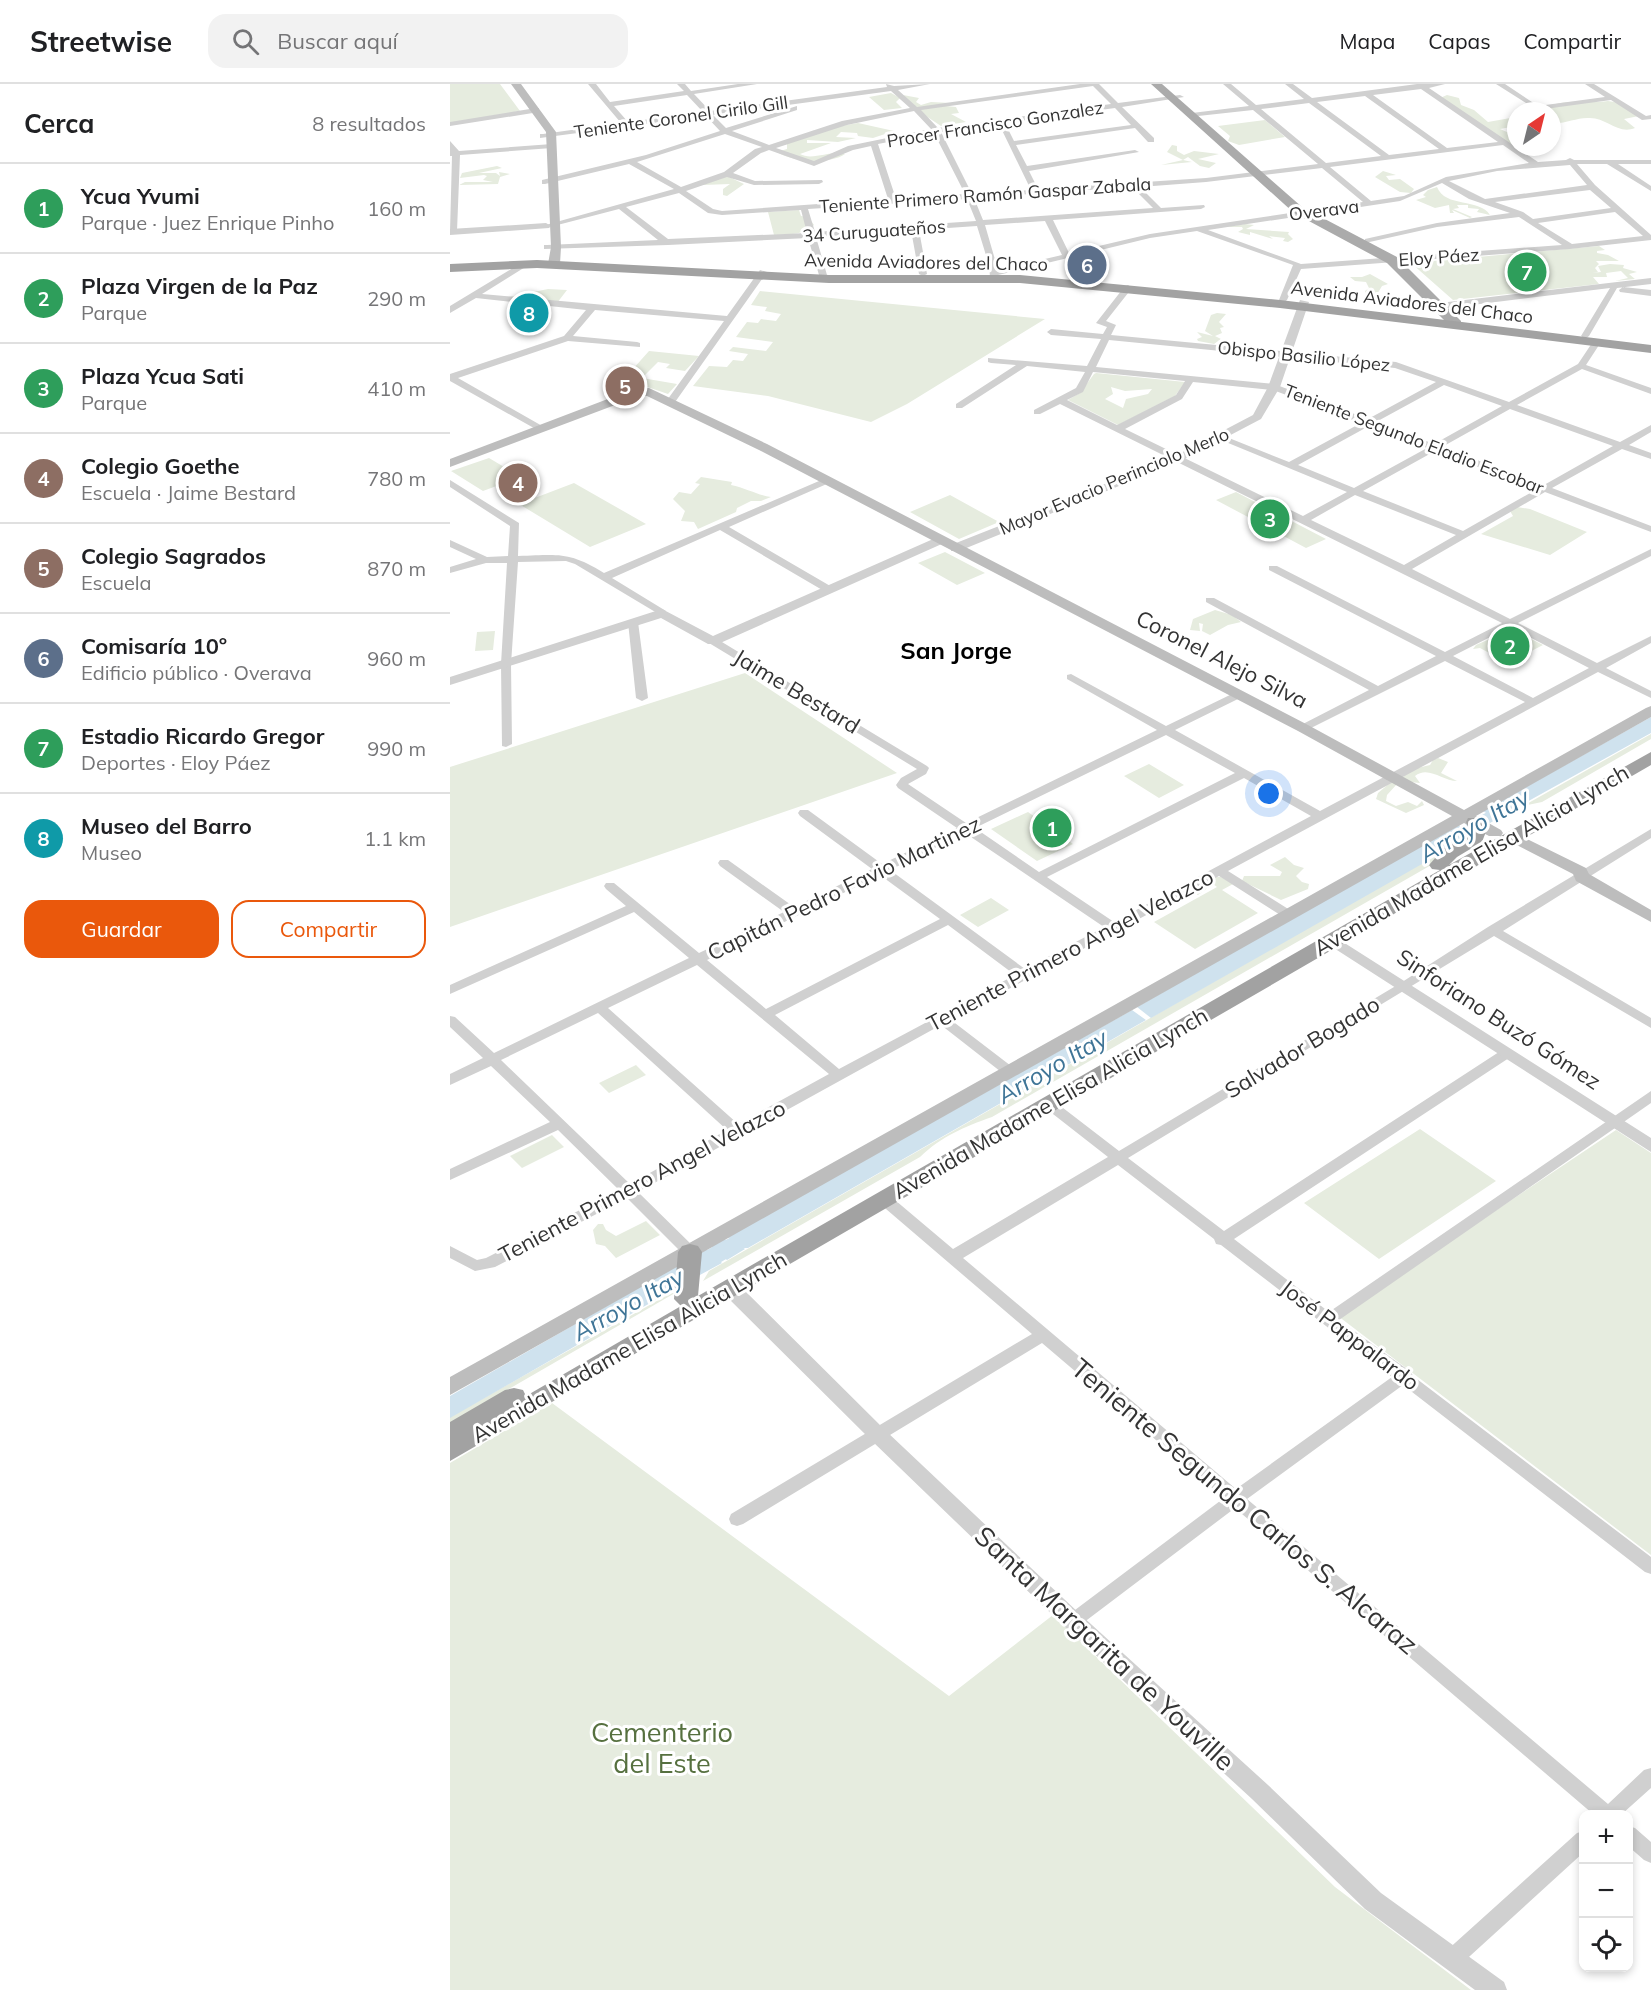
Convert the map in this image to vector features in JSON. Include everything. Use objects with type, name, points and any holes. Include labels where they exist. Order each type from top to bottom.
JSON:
[{"type":"highway","name":"Avenida Aviadores del Chaco","points":[[450,266],[526,264],[551,257]]},
{"type":"highway","name":"Avenida Aviadores del Chaco","points":[[450,266],[551,257],[686,269],[823,277],[995,275],[1023,270],[1158,290],[1451,316]]},
{"type":"highway","name":"Avenida Aviadores del Chaco","points":[[823,277],[923,274],[995,275],[1451,316],[1651,347]]},
{"type":"highway","name":"Avenida Madame Elisa Alicia Lynch","points":[[450,1451],[1048,1104],[1325,936],[1482,826],[1651,744]]},
{"type":"highway","name":"Avenida Madame Elisa Alicia Lynch","points":[[450,1434],[1363,914],[1378,900],[1439,865],[1482,826],[1651,757]]},
{"type":"highway","points":[[686,1299],[690,1252]]},
{"type":"main road","points":[[507,84],[531,111]]},
{"type":"main road","points":[[516,84],[547,141],[551,257]]},
{"type":"main road","points":[[1156,84],[1176,98],[1307,212],[1396,260]]},
{"type":"main road","points":[[1165,84],[1176,98]]},
{"type":"main road","points":[[1307,212],[1368,241],[1396,260],[1451,316]]},
{"type":"main road","name":"Coronel Alejo Silva","points":[[450,463],[638,392],[649,392],[764,449],[1303,728],[1395,776],[1482,826],[1580,871],[1582,877],[1651,917]]},
{"type":"main road","points":[[450,1387],[1289,915],[1482,826],[1651,711]]},
{"type":"street","points":[[592,84],[626,125]]},
{"type":"street","points":[[681,84],[724,132],[814,164],[822,194],[754,183],[727,174]]},
{"type":"street","points":[[609,104],[753,84]]},
{"type":"street","name":"Teniente Coronel Cirilo Gill","points":[[453,153],[547,141],[626,125],[890,86],[926,84]]},
{"type":"street","points":[[450,143],[453,153],[452,232],[550,226],[621,207],[727,174],[751,154],[819,130],[915,109],[1095,84],[1152,140]]},
{"type":"street","points":[[1227,84],[1370,204]]},
{"type":"street","points":[[1289,84],[1388,158]]},
{"type":"street","points":[[1196,115],[1441,84]]},
{"type":"street","points":[[1500,84],[1537,108],[1611,98]]},
{"type":"street","points":[[1589,84],[1648,117]]},
{"type":"street","points":[[1420,85],[1536,165]]},
{"type":"street","points":[[890,86],[936,131],[969,197],[980,224],[995,275]]},
{"type":"street","points":[[1366,93],[1447,151]]},
{"type":"street","points":[[549,182],[630,161],[830,96]]},
{"type":"street","name":"Procer Francisco Gonzalez","points":[[814,164],[874,142],[936,131],[1176,98]]},
{"type":"street","points":[[450,124],[531,111]]},
{"type":"street","points":[[1001,122],[1036,192]]},
{"type":"street","points":[[1013,143],[1137,126]]},
{"type":"street","points":[[874,142],[893,202]]},
{"type":"street","name":"Teniente Primero Ramón Gaspar Zabala","points":[[681,190],[711,212],[722,213],[804,208],[822,194],[893,202],[1134,185],[1263,174],[1505,143]]},
{"type":"street","points":[[1025,169],[1135,152]]},
{"type":"street","points":[[1570,160],[1592,187],[1651,238]]},
{"type":"street","name":"Overava","points":[[1023,270],[1066,255],[1195,228],[1370,204],[1416,195],[1442,180],[1570,160],[1651,162]]},
{"type":"street","points":[[630,161],[681,190]]},
{"type":"street","points":[[1609,161],[1651,189]]},
{"type":"street","points":[[1442,180],[1485,201],[1520,213],[1570,247]]},
{"type":"street","points":[[1134,185],[1158,209]]},
{"type":"street","points":[[1485,201],[1592,187]]},
{"type":"street","points":[[621,207],[668,243]]},
{"type":"street","name":"34 Curuguateños","points":[[551,257],[668,243],[980,224],[1201,207]]},
{"type":"street","points":[[804,208],[823,277]]},
{"type":"street","points":[[1533,221],[1617,209]]},
{"type":"street","points":[[1368,241],[1437,225],[1520,213]]},
{"type":"street","points":[[1048,218],[1066,255]]},
{"type":"street","points":[[914,227],[923,274]]},
{"type":"street","points":[[1195,228],[1287,260],[1298,267],[1283,300]]},
{"type":"street","name":"Eloy Páez","points":[[1298,267],[1570,247],[1651,238]]},
{"type":"street","points":[[450,310],[477,296],[526,264]]},
{"type":"street","points":[[670,403],[762,274]]},
{"type":"street","points":[[1451,316],[1651,283]]},
{"type":"street","points":[[1036,412],[1080,390],[1112,324],[1100,323],[1128,288]]},
{"type":"street","points":[[1612,288],[1651,293]]},
{"type":"street","points":[[1305,519],[1581,366],[1612,288]]},
{"type":"street","points":[[477,296],[731,319]]},
{"type":"street","name":"Mayor Evacio Perinciolo Merlo","points":[[955,548],[1179,458],[1221,438],[1257,417],[1274,387],[1303,304]]},
{"type":"street","points":[[567,338],[592,308]]},
{"type":"street","name":"Obispo Basilio López","points":[[1051,332],[1396,365],[1651,456]]},
{"type":"street","points":[[451,378],[567,338],[637,345]]},
{"type":"street","name":"Teniente Segundo Eladio Escobar","points":[[991,360],[1274,387],[1651,529]]},
{"type":"street","points":[[959,406],[1024,364]]},
{"type":"street","points":[[1581,366],[1651,391]]},
{"type":"street","points":[[451,378],[541,429]]},
{"type":"street","points":[[1117,429],[1179,397],[1190,380]]},
{"type":"street","points":[[1291,465],[1445,381]]},
{"type":"street","points":[[1061,401],[1404,568],[1651,695]]},
{"type":"street","points":[[1404,568],[1651,428]]},
{"type":"street","points":[[1221,438],[1464,535]]},
{"type":"street","points":[[604,577],[826,481]]},
{"type":"street","points":[[450,483],[513,522],[514,559],[506,664],[506,744]]},
{"type":"street","points":[[720,526],[828,589]]},
{"type":"street","points":[[713,641],[940,540]]},
{"type":"street","points":[[450,543],[485,560]]},
{"type":"street","points":[[1303,728],[1448,657],[1651,552]]},
{"type":"street","name":"Jaime Bestard","points":[[485,560],[572,559],[604,577],[923,768],[922,772],[905,780],[902,785],[1113,927]]},
{"type":"street","points":[[450,570],[485,560]]},
{"type":"street","points":[[1273,568],[1533,702]]},
{"type":"street","points":[[1210,600],[1379,691]]},
{"type":"street","points":[[450,681],[662,613]]},
{"type":"street","points":[[633,622],[642,698]]},
{"type":"street","name":"Teniente Primero Angel Velazco","points":[[450,1251],[475,1266],[489,1263],[628,1191],[941,1019],[1651,639]]},
{"type":"street","points":[[1071,677],[1320,816]]},
{"type":"street","name":"Capitán Pedro Favio Martinez","points":[[450,1080],[493,1061],[1238,695]]},
{"type":"street","points":[[1038,877],[1245,773]]},
{"type":"street","points":[[804,813],[1024,975]]},
{"type":"street","name":"Salvador Bogado","points":[[952,1257],[1404,987],[1492,930],[1651,833]]},
{"type":"street","points":[[724,863],[794,913]]},
{"type":"street","points":[[1218,870],[1289,915]]},
{"type":"street","points":[[610,886],[838,1076]]},
{"type":"street","points":[[450,990],[634,907]]},
{"type":"street","points":[[765,1015],[949,920]]},
{"type":"street","points":[[1492,930],[1651,1024]]},
{"type":"street","name":"Sinforiano Buzó Gómez","points":[[1325,936],[1651,1146]]},
{"type":"street","points":[[599,1007],[736,1131]]},
{"type":"street","points":[[941,1019],[1010,1072]]},
{"type":"street","points":[[450,1020],[560,1123],[690,1252]]},
{"type":"street","points":[[1221,1240],[1506,1053]]},
{"type":"street","points":[[1329,1319],[1651,1096]]},
{"type":"street","name":"José Pappalardo","points":[[1048,1104],[1221,1240],[1406,1376],[1651,1566]]},
{"type":"street","points":[[450,1175],[560,1123]]},
{"type":"street","name":"Teniente Segundo Carlos S. Alcaraz","points":[[884,1199],[1602,1810]]},
{"type":"street","name":"Santa Margarita de Youville","points":[[730,1288],[879,1436],[1073,1621],[1260,1792],[1373,1901],[1495,1990]]},
{"type":"street","points":[[737,1519],[879,1436],[1043,1335]]},
{"type":"street","points":[[1073,1621],[1236,1498],[1406,1376]]},
{"type":"street","points":[[1614,1810],[1651,1776]]},
{"type":"street","points":[[1633,1838],[1651,1854]]},
{"type":"street","points":[[1452,1959],[1579,1844]]},
{"type":"green space","points":[[450,84],[500,84],[520,111],[450,123]]},
{"type":"green space","points":[[891,93],[900,98],[896,102],[902,108],[884,110],[869,97]]},
{"type":"green space","points":[[903,95],[919,98],[916,102],[921,105],[931,102],[951,103],[946,106],[956,107],[959,113],[951,114],[966,122],[941,126]]},
{"type":"green space","points":[[1447,95],[1459,98],[1461,105],[1474,110],[1488,122],[1507,119],[1507,128],[1500,129],[1507,132],[1507,143],[1440,98]]},
{"type":"green space","points":[[1561,103],[1620,103],[1639,116],[1624,119],[1635,128],[1629,130],[1590,118],[1561,122]]},
{"type":"green space","points":[[1265,120],[1285,137],[1239,145],[1228,141],[1230,136],[1218,126]]},
{"type":"green space","points":[[858,123],[894,131],[873,138],[858,136],[857,133],[841,132],[836,137],[856,138],[838,142],[807,140],[807,143],[831,143],[800,154],[810,156],[845,154],[830,160],[801,160],[777,152],[787,149],[787,144],[812,131]]},
{"type":"green space","points":[[1172,145],[1177,146],[1177,151],[1184,155],[1194,151],[1219,154],[1198,159],[1216,163],[1209,168],[1200,166],[1188,157],[1183,160],[1167,152]]},
{"type":"green space","points":[[1183,160],[1192,162],[1161,165]]},
{"type":"green space","points":[[497,166],[502,168],[479,173],[496,173],[500,176],[499,172],[510,174],[500,177],[498,184],[459,185],[465,182],[493,182],[483,180],[487,176],[484,175],[460,178],[462,173]]},
{"type":"green space","points":[[1383,171],[1396,175],[1386,176],[1389,180],[1400,179],[1414,189],[1411,193],[1400,192],[1375,177]]},
{"type":"green space","points":[[727,176],[744,184],[727,196],[723,195],[723,189],[730,184],[702,185]]},
{"type":"green space","points":[[1437,187],[1447,198],[1479,206],[1490,215],[1477,212],[1479,209],[1468,208],[1468,205],[1457,205],[1459,208],[1453,209],[1472,217],[1470,218],[1452,210],[1454,213],[1450,213],[1449,205],[1435,208],[1416,200],[1426,197],[1423,195],[1428,190]]},
{"type":"green space","points":[[799,210],[801,216],[808,217],[814,225],[801,232],[774,235],[768,212]]},
{"type":"green space","points":[[1254,225],[1246,229],[1289,232],[1288,234],[1293,239],[1288,242],[1283,241],[1285,238],[1269,236],[1273,239],[1250,232],[1250,235],[1238,232],[1243,229],[1242,227],[1224,227]]},
{"type":"green space","points":[[1599,246],[1605,250],[1597,251],[1597,253],[1608,255],[1619,261],[1596,261],[1599,264],[1595,268],[1598,272],[1592,273],[1601,272],[1598,266],[1624,265],[1623,268],[1637,272],[1629,274],[1635,279],[1615,281],[1628,278],[1621,271],[1606,273],[1607,277],[1593,277],[1599,284],[1453,300],[1411,263]]},
{"type":"green space","points":[[1370,274],[1388,284],[1382,286],[1376,296],[1366,294],[1365,291],[1369,288],[1366,282],[1355,281],[1350,277]]},
{"type":"green space","points":[[548,289],[567,290],[557,303],[504,298]]},
{"type":"green space","points":[[760,291],[1045,319],[907,404],[871,422],[768,396],[693,386],[709,366],[727,367],[733,360],[743,361],[748,354],[729,351],[733,347],[766,351],[773,342],[736,337],[747,322],[758,323],[761,319],[776,321],[781,314],[765,311],[767,307],[751,305]]},
{"type":"green space","points":[[1226,314],[1219,322],[1224,327],[1220,328],[1222,333],[1215,336],[1221,339],[1214,344],[1198,341],[1197,339],[1202,337],[1197,332],[1213,336],[1205,331],[1211,315]]},
{"type":"green space","points":[[649,351],[699,356],[685,371],[666,368],[670,364],[658,362],[642,378],[677,384],[668,394],[624,379]]},
{"type":"green space","points":[[1096,373],[1185,382],[1175,396],[1118,425],[1068,400],[1080,393]],"holes":[[[1111,387],[1125,391],[1152,389],[1148,394],[1126,399],[1123,408],[1105,399],[1113,394]]]},
{"type":"green space","points":[[489,458],[521,477],[483,491],[451,471]]},
{"type":"green space","points":[[701,477],[732,482],[731,485],[771,497],[761,501],[751,501],[737,508],[736,512],[698,529],[694,522],[681,521],[685,511],[673,499],[679,492],[691,494],[700,484],[695,483]]},
{"type":"green space","points":[[574,483],[646,524],[590,547],[519,504]]},
{"type":"green space","points":[[1236,492],[1326,539],[1306,548],[1216,500]]},
{"type":"green space","points":[[950,495],[999,522],[959,539],[910,512]]},
{"type":"green space","points":[[1517,507],[1530,509],[1587,532],[1550,555],[1481,534],[1513,516],[1510,511]]},
{"type":"green space","points":[[945,552],[985,573],[957,585],[918,563]]},
{"type":"green space","points":[[1215,610],[1232,615],[1241,622],[1228,625],[1210,635],[1202,631],[1203,624],[1199,623],[1200,631],[1190,630],[1193,619]]},
{"type":"green space","points":[[1512,629],[1543,645],[1508,663],[1480,648],[1473,649],[1476,645]]},
{"type":"green space","points":[[495,631],[493,650],[475,651],[477,632]]},
{"type":"green space","points":[[745,673],[897,773],[450,927],[450,767]]},
{"type":"green space","points":[[1651,734],[1651,739],[1542,802],[1523,806]]},
{"type":"green space","points":[[1438,758],[1448,762],[1441,773],[1457,781],[1425,772],[1415,776],[1420,783],[1410,782],[1403,777],[1409,770],[1430,765]]},
{"type":"green space","points":[[1149,764],[1184,785],[1159,798],[1124,776]]},
{"type":"green space","points":[[1391,782],[1397,784],[1387,795],[1386,801],[1396,806],[1408,802],[1417,806],[1422,801],[1424,805],[1406,813],[1376,799],[1378,793]]},
{"type":"green space","points":[[1028,812],[1073,844],[1037,861],[991,829]]},
{"type":"green space","points":[[1445,849],[1433,864],[992,1117],[945,1138],[920,1157],[703,1281],[709,1271]]},
{"type":"green space","points":[[1285,857],[1294,865],[1304,868],[1296,876],[1302,882],[1309,884],[1308,889],[1281,900],[1242,881],[1244,876],[1280,876],[1282,872],[1270,865]]},
{"type":"green space","points":[[1215,877],[1221,877],[1233,884],[1222,890],[1258,913],[1195,949],[1154,922],[1217,887],[1213,884],[1198,895],[1185,892],[1195,886],[1203,887]]},
{"type":"green space","points":[[991,898],[1009,910],[978,927],[960,915]]},
{"type":"green space","points":[[636,1065],[646,1075],[609,1093],[599,1083]]},
{"type":"green space","points":[[1420,1129],[1496,1181],[1379,1259],[1304,1203]]},
{"type":"green space","points":[[1616,1130],[1651,1153],[1651,1555],[1338,1316]]},
{"type":"green space","points":[[552,1135],[564,1147],[522,1168],[510,1156]]},
{"type":"green space","points":[[646,1221],[660,1235],[616,1258],[605,1246],[596,1244],[593,1230],[598,1224],[603,1224],[606,1230],[616,1236]]},
{"type":"green space","points":[[671,1293],[675,1293],[450,1423],[450,1417]]},
{"type":"green space","name":"Cementerio del Este","points":[[552,1403],[949,1696],[1053,1615],[1335,1887],[1471,1990],[450,1990],[450,1463]]},
{"type":"water","points":[[1651,717],[1651,733],[1496,819],[1483,811]]},
{"type":"water","points":[[1457,824],[1471,833],[1422,864],[1151,1018],[1137,1007]]},
{"type":"water","points":[[1132,1010],[1146,1020],[748,1248],[743,1248],[745,1249],[727,1260],[710,1246],[724,1239],[744,1247],[727,1237]]},
{"type":"water","points":[[706,1249],[722,1263],[698,1276],[700,1254]]},
{"type":"water","points":[[680,1264],[678,1287],[450,1418],[450,1396]]},
{"type":"waterway","name":"Arroyo Itay","points":[[1443,843],[1513,802]]},
{"type":"waterway","name":"Arroyo Itay","points":[[691,1269],[759,1230]]},
{"type":"place","name":"Comisaría 10º","points":[[1087,265]]},
{"type":"place","name":"Estadio Ricardo Gregor","points":[[1527,272]]},
{"type":"place","name":"Museo del Barro","points":[[529,313]]},
{"type":"place","name":"Colegio Sagrados","points":[[625,386]]},
{"type":"place","name":"Colegio Goethe","points":[[518,483]]},
{"type":"place","name":"Plaza Ycua Sati","points":[[1270,519]]},
{"type":"place","name":"Plaza Virgen de la Paz","points":[[1510,646]]},
{"type":"place","name":"Ycua Yvumi","points":[[1052,828]]},
{"type":"district","name":"San Jorge","points":[[956,650]]}]
